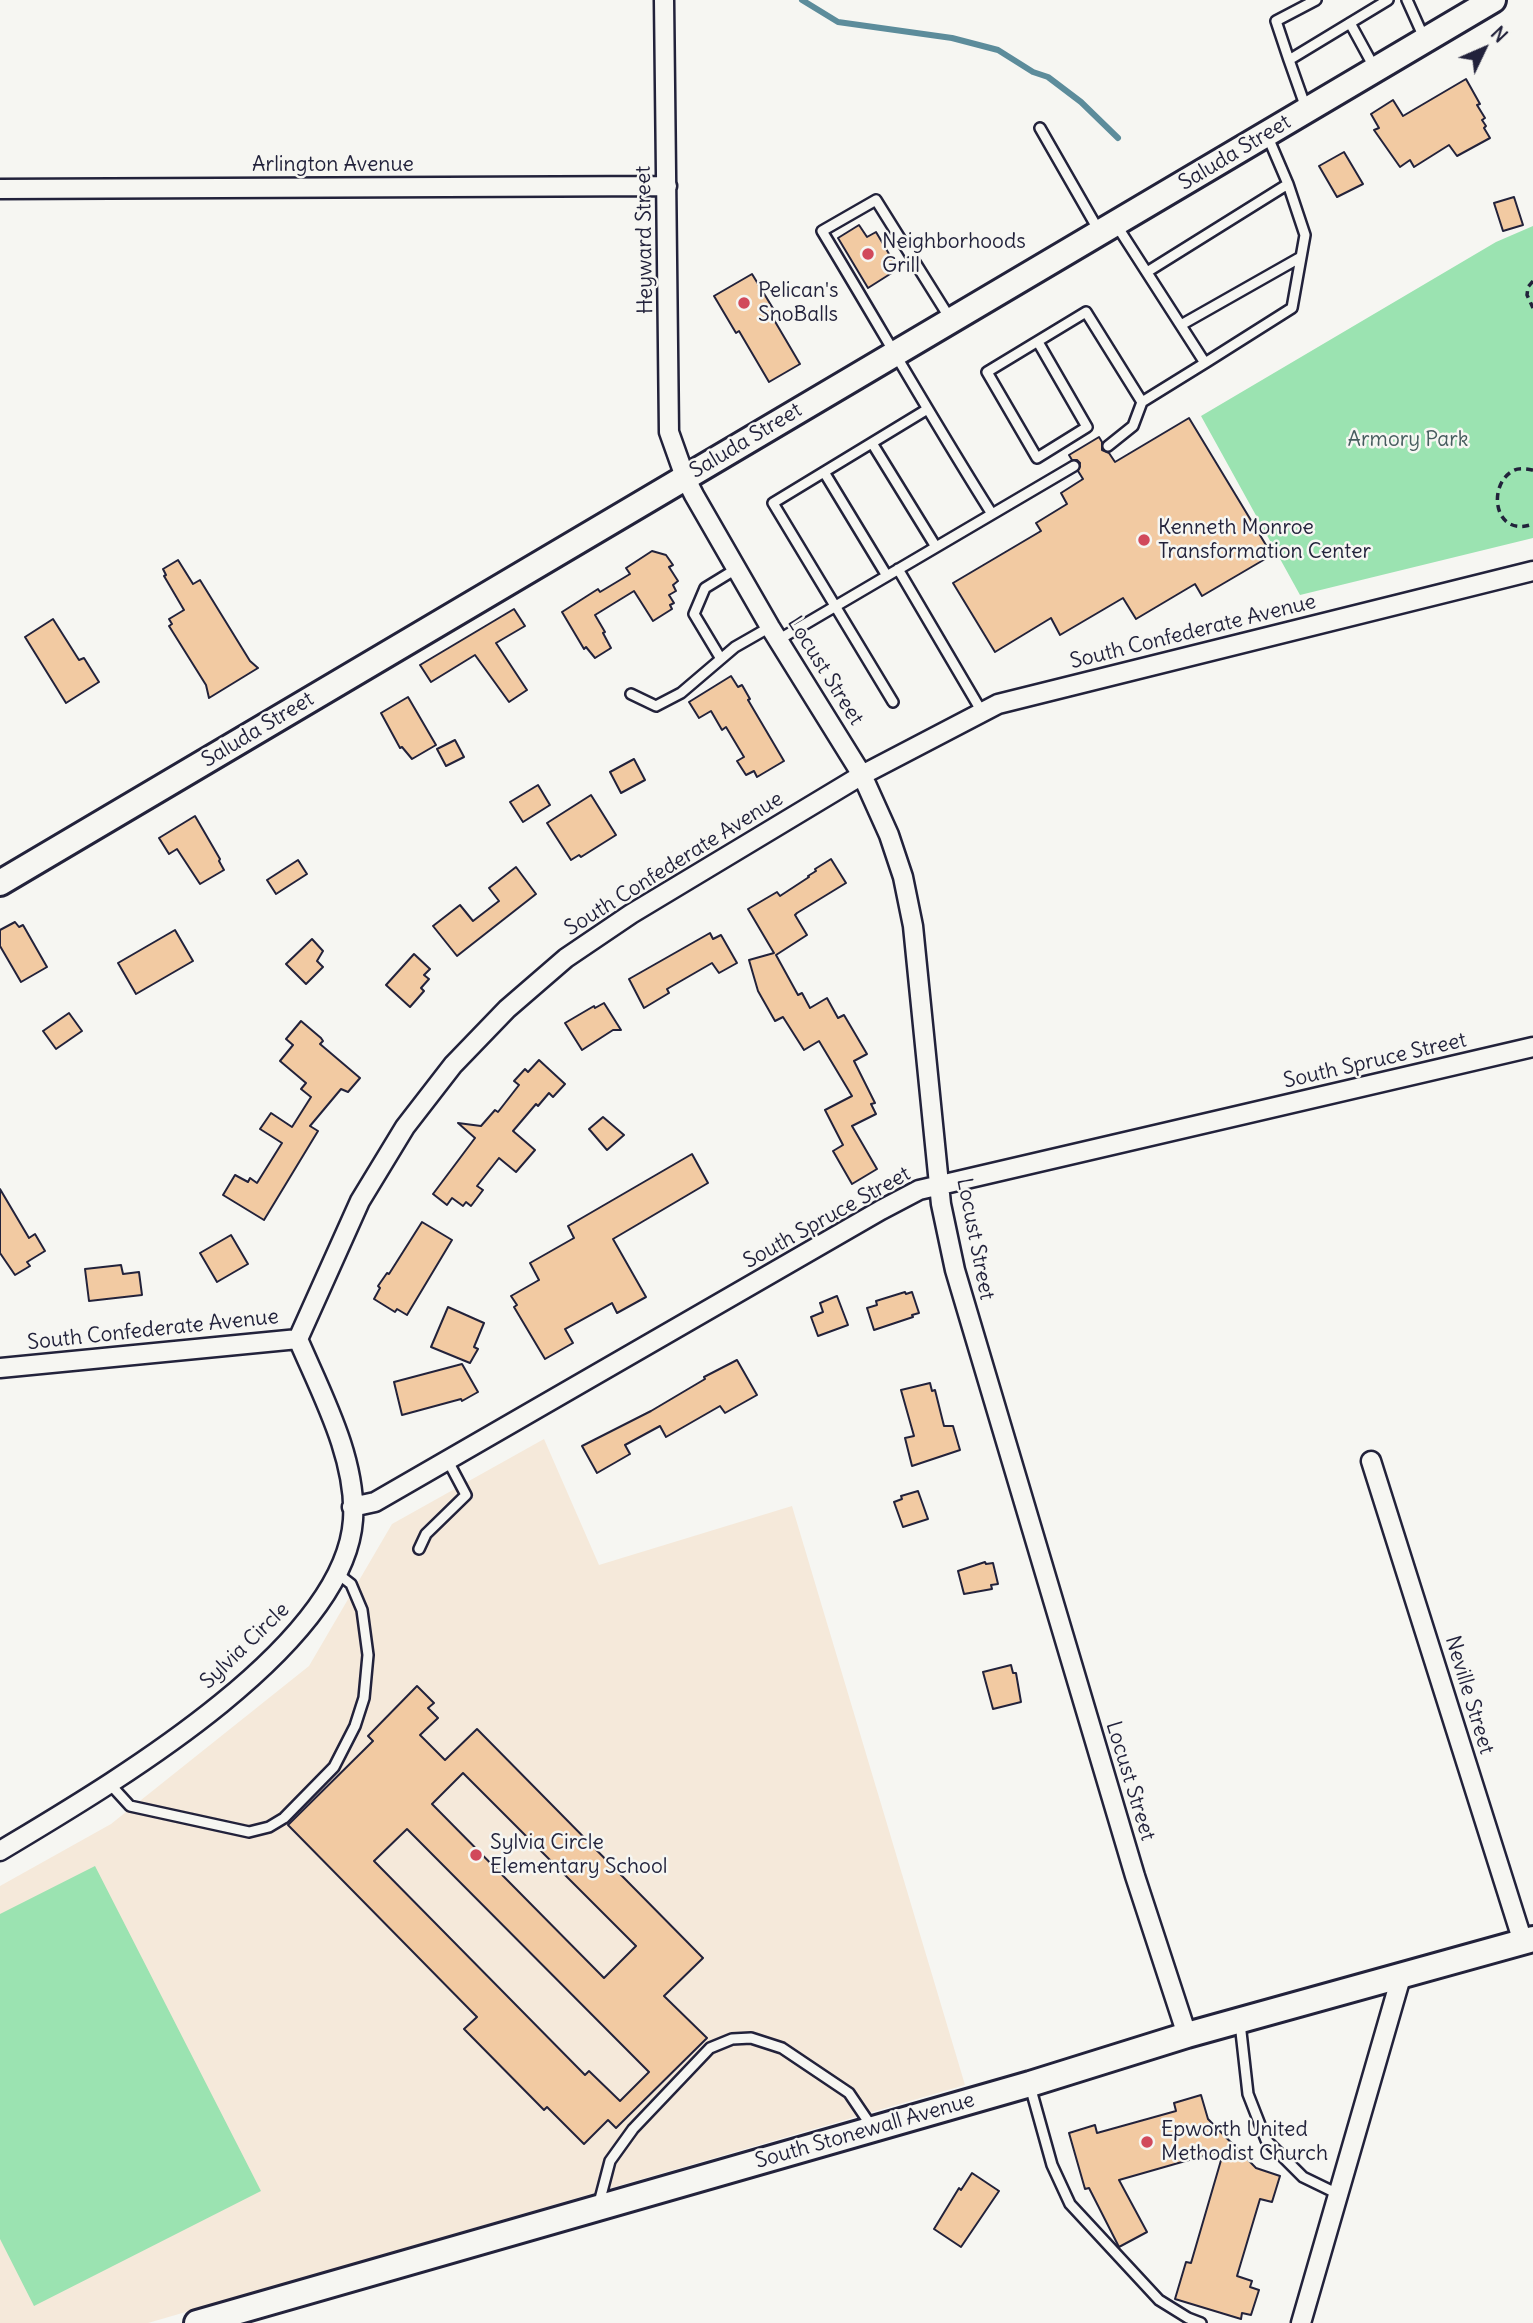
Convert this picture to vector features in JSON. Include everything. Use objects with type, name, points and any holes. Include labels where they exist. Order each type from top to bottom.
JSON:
[{"type":"main road","name":"Saluda Street","points":[[0,883],[1493,0]]},
{"type":"main road","name":"South Stonewall Avenue","points":[[197,2323],[1030,2084],[1187,2035],[1528,1941]]},
{"type":"street","name":"Heyward Street","points":[[664,0],[669,432],[685,477]]},
{"type":"street","name":"Arlington Avenue","points":[[0,189],[667,186]]},
{"type":"street","name":"Locust Street","points":[[685,477],[774,634],[862,775],[889,835],[903,877],[914,926],[942,1208],[955,1270],[972,1335],[1135,1876],[1187,2035]]},
{"type":"street","name":"South Confederate Avenue","points":[[0,1368],[298,1339],[360,1201],[405,1127],[453,1065],[507,1009],[566,958],[631,914],[862,775],[982,712],[998,704],[1533,571]]},
{"type":"street","name":"South Spruce Street","points":[[352,1507],[375,1502],[919,1190],[1533,1047]]},
{"type":"street","name":"Sylvia Circle","points":[[0,1851],[187,1730],[238,1690],[287,1642],[329,1590],[347,1550],[353,1521],[351,1484],[334,1423],[298,1339]]},
{"type":"street","name":"Neville Street","points":[[1371,1461],[1528,1941]]},
{"type":"street","points":[[1301,2323],[1401,1978]]},
{"type":"lane","points":[[1307,110],[1276,21],[1316,0]]},
{"type":"lane","points":[[1289,60],[1388,0]]},
{"type":"lane","points":[[1407,0],[1425,40]]},
{"type":"lane","points":[[1350,23],[1375,70]]},
{"type":"lane","points":[[1040,128],[1108,228],[1147,272],[1205,363]]},
{"type":"lane","points":[[1108,446],[1133,426],[1142,402],[1292,308],[1305,235],[1267,134]]},
{"type":"lane","points":[[1147,272],[1288,184]]},
{"type":"lane","points":[[951,320],[876,200],[822,231],[926,410],[992,514]]},
{"type":"lane","points":[[1181,325],[1301,257]]},
{"type":"lane","points":[[1038,342],[1087,427],[1037,458],[988,372],[1086,312],[1142,402]]},
{"type":"lane","points":[[893,702],[773,503],[926,410]]},
{"type":"lane","points":[[872,443],[936,547]]},
{"type":"lane","points":[[631,694],[656,706],[681,693],[735,647],[774,634],[834,607],[1074,466]]},
{"type":"lane","points":[[824,472],[887,576]]},
{"type":"lane","points":[[721,659],[694,614],[705,588],[736,569]]},
{"type":"lane","points":[[898,569],[982,712]]},
{"type":"lane","points":[[419,1549],[426,1534],[466,1495],[448,1461]]},
{"type":"lane","points":[[108,1783],[130,1806],[249,1832],[268,1827],[284,1818],[334,1766],[355,1726],[364,1698],[368,1656],[362,1610],[351,1584],[338,1574]]},
{"type":"lane","points":[[1240,2021],[1248,2094],[1266,2140],[1303,2178],[1338,2194]]},
{"type":"lane","points":[[597,2208],[610,2161],[634,2129],[710,2048],[732,2039],[751,2038],[782,2048],[849,2094],[874,2129]]},
{"type":"lane","points":[[1030,2084],[1052,2165],[1070,2204],[1159,2300],[1201,2323]]},
{"type":"path","points":[[1533,281],[1528,287],[1527,295],[1533,308]]},
{"type":"path","points":[[1533,470],[1517,469],[1510,472],[1500,488],[1498,506],[1501,518],[1508,524],[1525,527],[1533,524]]},
{"type":"shaded area","name":"Sylvia Circle Elementary School","points":[[544,1439],[599,1565],[792,1506],[965,2085],[148,2323],[0,2323],[0,1886],[111,1824],[309,1666],[392,1524]]},
{"type":"green space","name":"Armory Park","points":[[1533,226],[1533,538],[1300,595],[1201,416],[1496,242]]},
{"type":"green space","points":[[95,1866],[261,2191],[34,2306],[0,2239],[0,1914]]},
{"type":"building","points":[[1466,79],[1480,104],[1477,105],[1485,118],[1482,120],[1486,126],[1484,128],[1490,138],[1457,156],[1449,145],[1414,167],[1410,160],[1400,167],[1374,130],[1379,128],[1371,114],[1393,100],[1403,116]]},
{"type":"building","points":[[1344,152],[1363,184],[1337,197],[1319,166]]},
{"type":"building","points":[[1514,197],[1523,225],[1503,231],[1494,203]]},
{"type":"building","name":"Neighborhoods Grill","points":[[859,225],[867,237],[876,232],[898,269],[868,288],[838,238]]},
{"type":"building","points":[[752,274],[774,310],[770,313],[800,364],[769,382],[739,331],[736,333],[714,296]]},
{"type":"building","name":"Kenneth Monroe Transformation Center","points":[[1189,418],[1272,555],[1202,596],[1195,584],[1136,619],[1123,598],[1060,635],[1051,618],[995,652],[953,583],[1041,531],[1036,523],[1067,504],[1061,493],[1083,479],[1078,471],[1080,463],[1072,460],[1069,455],[1099,437],[1102,450],[1109,453],[1115,462]]},
{"type":"building","points":[[652,551],[666,555],[673,565],[669,567],[678,581],[673,585],[676,591],[669,595],[674,603],[670,605],[672,609],[653,621],[634,591],[595,615],[611,648],[595,658],[586,647],[584,649],[562,612],[598,589],[600,592],[630,574],[626,568]]},
{"type":"building","points":[[178,560],[193,584],[200,580],[250,661],[258,668],[209,698],[206,685],[169,626],[172,624],[169,619],[184,610],[164,576],[166,575],[163,569]]},
{"type":"building","points":[[514,609],[525,626],[496,643],[527,690],[509,702],[475,655],[431,682],[420,665]]},
{"type":"building","points":[[53,619],[79,660],[84,658],[99,682],[66,703],[25,637]]},
{"type":"building","points":[[731,676],[738,687],[742,685],[784,761],[757,777],[754,771],[746,775],[737,761],[744,757],[726,727],[722,730],[711,711],[699,718],[689,702]]},
{"type":"building","points":[[408,697],[436,745],[412,759],[400,748],[381,713]]},
{"type":"building","points":[[455,740],[464,757],[446,766],[437,749]]},
{"type":"building","points":[[634,759],[645,780],[621,793],[610,772]]},
{"type":"building","points":[[538,785],[550,805],[523,822],[510,802]]},
{"type":"building","points":[[591,795],[616,835],[581,857],[579,855],[571,860],[547,823]]},
{"type":"building","points":[[195,816],[224,870],[200,884],[177,849],[169,854],[159,838]]},
{"type":"building","points":[[831,859],[846,883],[795,915],[807,935],[776,955],[798,995],[802,993],[810,1008],[827,998],[838,1018],[844,1015],[867,1054],[854,1061],[875,1103],[871,1104],[876,1114],[852,1126],[877,1169],[852,1184],[833,1151],[843,1145],[825,1110],[852,1096],[819,1041],[804,1050],[783,1017],[775,1021],[758,991],[749,960],[774,953],[748,909],[777,892],[780,896]]},
{"type":"building","points":[[298,860],[307,874],[276,894],[267,880]]},
{"type":"building","points":[[516,867],[536,894],[457,956],[433,926],[460,905],[473,921],[499,901],[489,888]]},
{"type":"building","points":[[15,922],[19,927],[23,925],[47,967],[21,982],[0,946],[0,930]]},
{"type":"building","points":[[175,930],[193,961],[136,994],[118,963]]},
{"type":"building","points":[[710,933],[713,939],[721,935],[737,963],[719,973],[712,963],[667,989],[669,993],[644,1008],[629,979]]},
{"type":"building","points":[[312,939],[323,951],[317,961],[323,967],[306,984],[286,964]]},
{"type":"building","points":[[414,954],[430,969],[424,975],[429,979],[421,988],[424,991],[410,1007],[386,985]]},
{"type":"building","points":[[604,1003],[621,1030],[613,1030],[582,1050],[565,1023]]},
{"type":"building","points":[[69,1013],[82,1031],[56,1049],[43,1031]]},
{"type":"building","points":[[301,1021],[321,1038],[323,1041],[320,1044],[360,1078],[348,1092],[341,1089],[310,1126],[318,1131],[264,1220],[223,1195],[235,1175],[248,1182],[250,1178],[257,1183],[282,1143],[260,1129],[271,1113],[292,1127],[311,1097],[301,1089],[306,1083],[280,1061],[293,1045],[286,1039]]},
{"type":"building","points":[[539,1060],[565,1084],[553,1097],[549,1093],[538,1106],[536,1104],[513,1131],[535,1150],[516,1172],[499,1158],[477,1186],[483,1190],[471,1206],[466,1202],[463,1206],[452,1198],[447,1205],[433,1194],[475,1138],[458,1123],[481,1126],[495,1110],[498,1112],[519,1085],[514,1081],[525,1069],[528,1072]]},
{"type":"building","points":[[603,1117],[624,1135],[607,1150],[589,1129]]},
{"type":"building","points":[[692,1154],[708,1183],[613,1239],[646,1297],[617,1313],[612,1303],[565,1329],[573,1343],[545,1359],[514,1307],[517,1305],[511,1296],[539,1280],[530,1263],[574,1238],[568,1226]]},
{"type":"building","points":[[0,1189],[29,1238],[35,1234],[45,1251],[27,1262],[30,1266],[15,1275],[0,1253]]},
{"type":"building","points":[[422,1222],[452,1240],[407,1315],[397,1309],[395,1312],[374,1299],[380,1288],[378,1286],[387,1273],[389,1274]]},
{"type":"building","points":[[231,1235],[248,1264],[217,1282],[200,1253]]},
{"type":"building","points":[[121,1265],[123,1274],[139,1272],[142,1295],[89,1301],[85,1269]]},
{"type":"building","points":[[912,1292],[919,1313],[874,1330],[867,1308],[877,1305],[876,1301]]},
{"type":"building","points":[[837,1296],[848,1325],[818,1336],[811,1317],[823,1312],[820,1303]]},
{"type":"building","points":[[448,1307],[484,1323],[474,1347],[478,1349],[470,1363],[431,1347]]},
{"type":"building","points":[[737,1360],[757,1395],[725,1413],[720,1406],[666,1437],[660,1426],[625,1445],[630,1454],[597,1473],[582,1446],[651,1411],[705,1379],[704,1377]]},
{"type":"building","points":[[462,1364],[478,1392],[462,1401],[461,1399],[402,1415],[394,1382]]},
{"type":"building","points":[[930,1383],[932,1391],[935,1390],[944,1426],[953,1426],[960,1450],[912,1466],[905,1438],[914,1436],[901,1390]]},
{"type":"building","points":[[918,1491],[928,1519],[903,1527],[894,1502],[902,1499],[901,1496]]},
{"type":"building","points":[[985,1562],[993,1563],[998,1584],[991,1585],[992,1589],[964,1594],[958,1571]]},
{"type":"building","points":[[1011,1665],[1013,1673],[1016,1673],[1021,1702],[993,1709],[983,1672]]},
{"type":"building","points":[[417,1686],[434,1703],[428,1708],[438,1718],[420,1735],[445,1760],[477,1729],[703,1958],[664,1996],[707,2038],[616,2128],[608,2120],[584,2144],[547,2107],[544,2110],[464,2029],[477,2017],[288,1825],[373,1741],[368,1736]],"holes":[[[463,1773],[636,1946],[604,1978],[432,1804]],[[407,1829],[649,2072],[620,2101],[589,2071],[585,2075],[374,1861]]]},
{"type":"building","points":[[1201,2095],[1208,2119],[1256,2168],[1280,2176],[1272,2202],[1260,2199],[1237,2276],[1252,2281],[1250,2287],[1259,2290],[1251,2315],[1242,2313],[1241,2319],[1175,2299],[1186,2262],[1191,2263],[1224,2150],[1119,2180],[1147,2232],[1119,2247],[1089,2188],[1085,2189],[1069,2133],[1095,2125],[1097,2133],[1176,2111],[1174,2103]]},
{"type":"building","points":[[972,2173],[999,2191],[961,2247],[934,2229],[959,2188],[961,2190]]},
{"type":"waterway","points":[[802,0],[838,22],[952,38],[998,50],[1033,72],[1048,77],[1081,102],[1118,138]]},
{"type":"place","name":"Neighborhoods Grill","points":[[868,254]]},
{"type":"place","name":"Pelican's SnoBalls","points":[[744,303]]},
{"type":"place","name":"Kenneth Monroe Transformation Center","points":[[1144,540]]},
{"type":"place","name":"Sylvia Circle Elementary School","points":[[476,1855]]},
{"type":"place","name":"Epworth United Methodist Church","points":[[1147,2142]]}]
